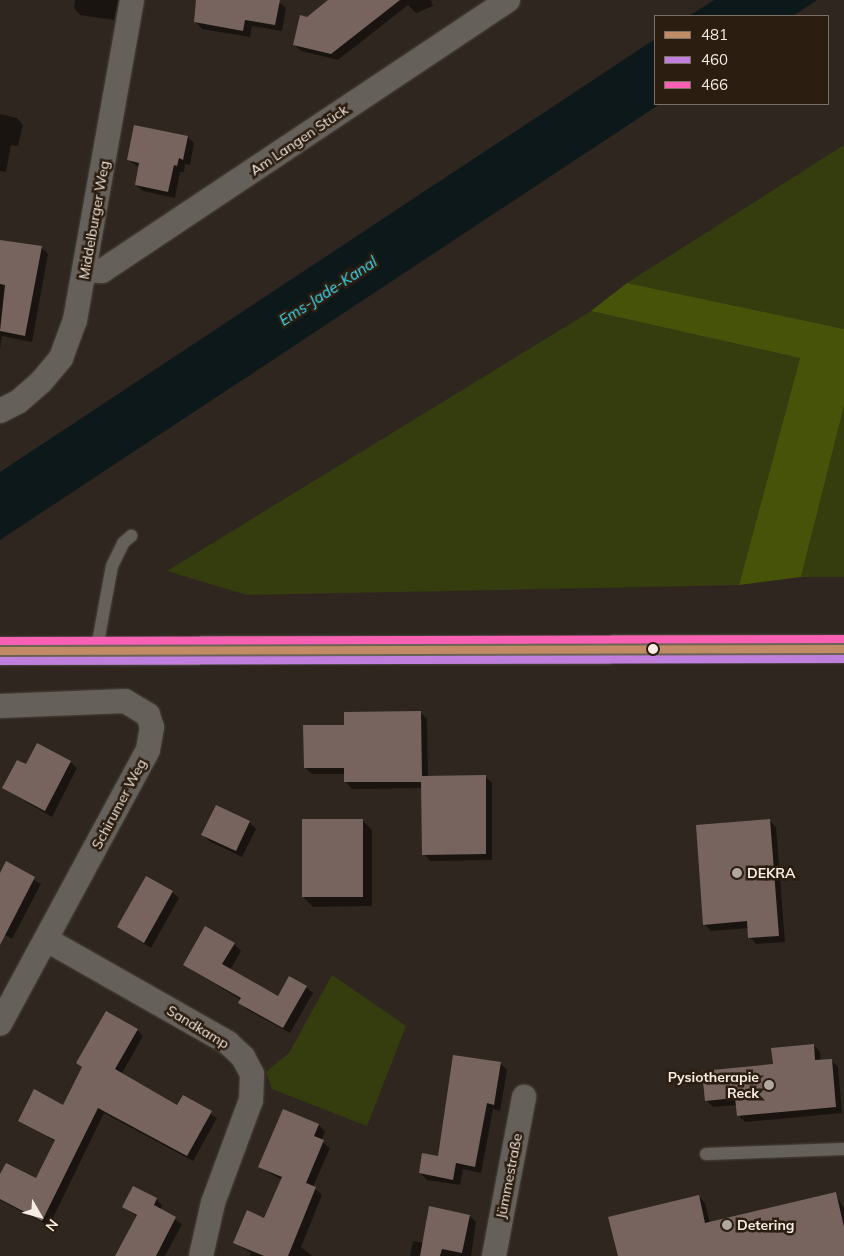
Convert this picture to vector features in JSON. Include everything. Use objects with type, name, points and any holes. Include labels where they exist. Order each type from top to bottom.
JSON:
[{"type":"main road","points":[[0,651],[96,653],[844,649]]},
{"type":"street","name":"Middelburger Weg","points":[[0,411],[18,402],[42,382],[61,358],[75,320],[86,270],[132,0]]},
{"type":"street","name":"Am Langen Stück","points":[[86,270],[102,271],[508,0]]},
{"type":"street","name":"Schirumer Weg","points":[[0,706],[125,701],[148,716],[152,727],[148,750],[0,1024]]},
{"type":"street","name":"Sandkamp","points":[[47,940],[228,1043],[243,1057],[252,1074],[251,1100],[213,1203],[201,1256]]},
{"type":"street","name":"Jümmestraße","points":[[494,1256],[524,1097]]},
{"type":"lane","points":[[96,653],[112,566],[123,543],[131,536]]},
{"type":"lane","points":[[706,1154],[844,1149]]},
{"type":"green space","points":[[844,145],[844,329],[627,283]]},
{"type":"green space","points":[[627,283],[844,329],[844,406],[801,577],[739,585],[800,358],[591,311]]},
{"type":"green space","points":[[591,311],[800,358],[739,585],[247,595],[167,571]]},
{"type":"green space","points":[[844,406],[844,577],[801,577]]},
{"type":"green space","points":[[332,975],[406,1026],[367,1126],[272,1089],[266,1072],[289,1053]]},
{"type":"water","points":[[714,0],[817,0],[794,15],[691,15]]},
{"type":"water","name":"Ems-Jade-Kanal","points":[[654,40],[654,105],[658,105],[0,540],[0,472]]},
{"type":"building","points":[[196,0],[280,0],[275,25],[245,20],[243,31],[194,22]]},
{"type":"building","points":[[328,0],[400,0],[331,54],[293,45],[300,15],[307,17]]},
{"type":"building","points":[[134,125],[188,136],[183,160],[179,158],[177,166],[174,165],[168,192],[135,185],[139,163],[127,160]]},
{"type":"building","points":[[0,240],[42,246],[25,336],[0,331],[5,285],[0,284]]},
{"type":"building","points":[[421,711],[422,776],[486,775],[486,854],[422,855],[421,782],[344,782],[344,768],[304,768],[303,725],[344,725],[344,712]]},
{"type":"building","points":[[37,743],[71,761],[45,811],[2,788],[17,760],[26,764]]},
{"type":"building","points":[[216,805],[250,821],[236,851],[201,835]]},
{"type":"building","points":[[302,819],[363,819],[363,897],[302,897]]},
{"type":"building","name":"DEKRA","points":[[770,819],[779,936],[748,938],[747,921],[703,925],[696,825]]},
{"type":"building","points":[[6,861],[35,877],[0,945],[0,873]]},
{"type":"building","points":[[146,876],[173,891],[144,943],[117,927]]},
{"type":"building","points":[[205,926],[235,943],[222,964],[278,996],[289,976],[307,986],[283,1028],[238,1003],[241,998],[183,965]]},
{"type":"building","points":[[106,1011],[138,1029],[115,1069],[177,1105],[183,1095],[212,1111],[187,1156],[98,1108],[42,1221],[0,1199],[0,1174],[6,1163],[36,1178],[55,1140],[18,1121],[34,1089],[63,1105],[82,1067],[76,1063]]},
{"type":"building","name":"Pysiotherapie Reck","points":[[814,1044],[815,1060],[832,1059],[836,1107],[737,1116],[735,1098],[705,1101],[702,1071],[773,1064],[771,1048]]},
{"type":"building","points":[[453,1055],[501,1062],[494,1105],[487,1103],[475,1167],[456,1163],[453,1180],[419,1173],[422,1153],[438,1156]]},
{"type":"building","points":[[283,1109],[319,1124],[314,1136],[324,1140],[306,1183],[316,1187],[288,1256],[264,1256],[233,1243],[247,1210],[264,1218],[282,1177],[258,1167]]},
{"type":"building","points":[[133,1186],[157,1198],[154,1205],[176,1217],[156,1256],[115,1256],[137,1215],[122,1207]]},
{"type":"building","name":"Detering","points":[[836,1192],[844,1227],[844,1256],[618,1256],[608,1217],[699,1195],[705,1223]]},
{"type":"building","points":[[429,1206],[470,1215],[462,1253],[442,1249],[440,1256],[420,1256]]},
{"type":"transit line","name":"466","points":[[0,641],[844,639]]},
{"type":"transit line","name":"481","points":[[0,651],[844,649]]},
{"type":"transit line","name":"460","points":[[0,661],[844,659]]},
{"type":"place","name":"DEKRA","points":[[737,873]]},
{"type":"place","name":"Pysiotherapie Reck","points":[[769,1085]]},
{"type":"place","name":"Detering","points":[[727,1225]]}]
